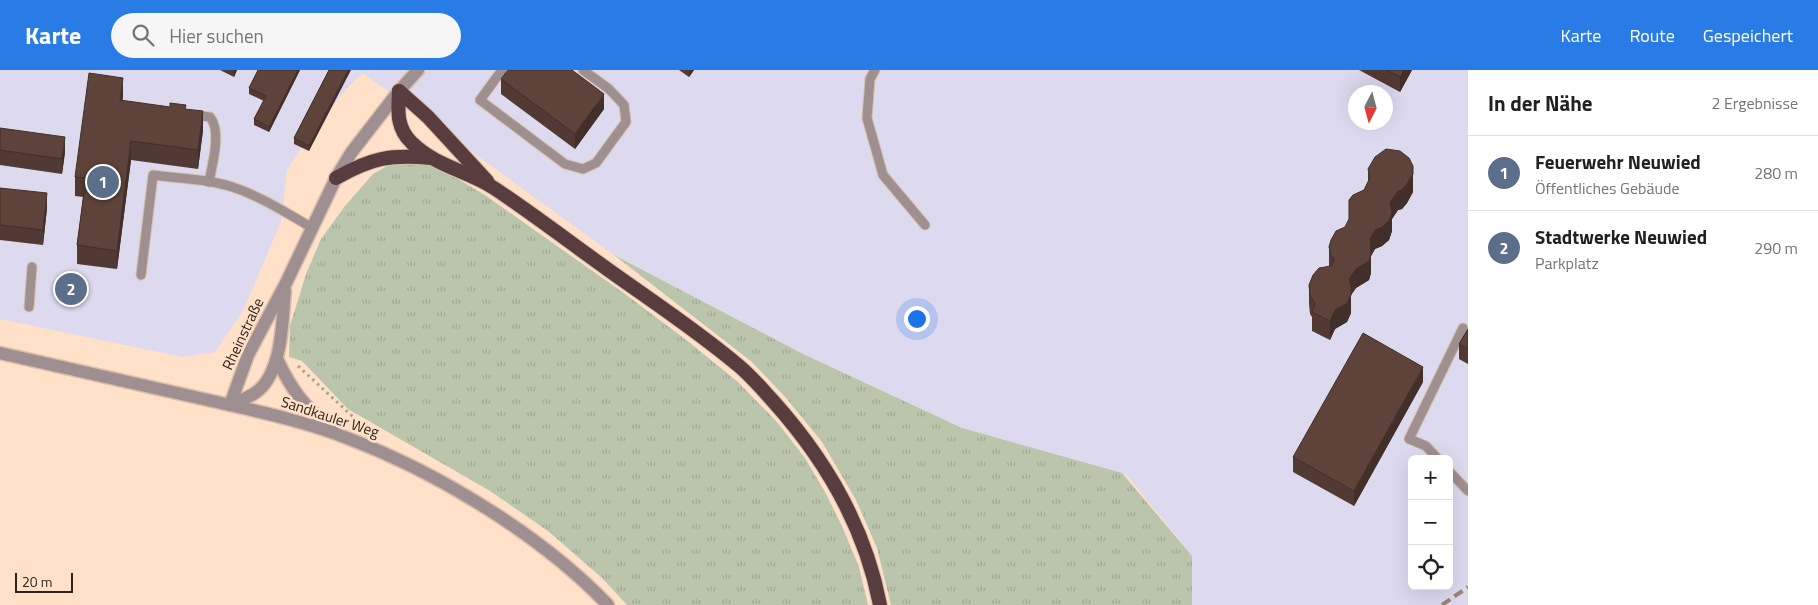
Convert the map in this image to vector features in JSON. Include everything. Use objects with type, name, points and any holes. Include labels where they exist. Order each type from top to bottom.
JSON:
[{"type":"highway","points":[[399,91],[398,118],[400,127],[413,144],[431,158],[493,187],[710,343],[740,367],[764,391],[808,443],[834,483],[864,543],[876,581],[880,605]]},
{"type":"highway","points":[[399,91],[428,116],[493,187]]},
{"type":"highway","points":[[336,178],[358,166],[382,158],[406,156],[431,158]]},
{"type":"street","name":"Rheinstraße","points":[[230,405],[248,355],[286,283],[311,227],[336,178],[356,146],[418,70]]},
{"type":"street","name":"Rheinstraße","points":[[230,405],[256,393],[268,378],[277,359],[286,283]]},
{"type":"street","name":"Sandkauler Weg","points":[[0,353],[230,405],[312,426],[346,437],[409,464],[502,520],[554,556],[608,605]]},
{"type":"street","points":[[277,359],[285,377],[300,400],[320,420],[346,437]]},
{"type":"lane","points":[[502,70],[480,100],[565,164],[583,169],[596,163],[626,122],[624,105],[609,90],[583,70]]},
{"type":"lane","points":[[875,70],[870,79],[867,118],[883,175],[925,224]]},
{"type":"lane","points":[[183,114],[210,117],[213,121],[216,136],[209,182]]},
{"type":"lane","points":[[141,274],[153,175],[209,182],[236,188],[254,195],[311,227]]},
{"type":"lane","points":[[29,307],[32,267]]},
{"type":"lane","points":[[1434,455],[1426,446],[1410,439],[1463,328]]},
{"type":"lane","points":[[1453,475],[1468,492]]},
{"type":"path","points":[[277,359],[302,368],[365,428]]},
{"type":"shaded area","points":[[0,70],[1468,70],[1468,605],[1192,605],[1192,556],[1127,475],[962,428],[801,353],[614,255],[363,73],[350,85],[312,131],[287,170],[281,222],[243,311],[215,352],[183,357],[0,319]]},
{"type":"green space","points":[[411,162],[434,165],[485,195],[625,294],[738,382],[777,422],[805,458],[825,492],[859,567],[868,605],[627,605],[602,578],[548,531],[490,491],[348,409],[302,361],[289,357],[290,326],[306,274],[321,239],[345,206],[373,174],[389,165]]},
{"type":"green space","points":[[614,255],[801,353],[962,428],[1122,473],[1192,556],[1192,605],[891,605],[877,548],[856,500],[822,442],[786,398],[752,362]]},
{"type":"building","points":[[258,70],[298,70],[269,127],[254,119],[266,96],[249,88]]},
{"type":"building","points":[[329,70],[348,70],[309,146],[294,138]]},
{"type":"building","points":[[508,70],[572,70],[604,94],[575,134],[501,79]]},
{"type":"building","points":[[1387,70],[1404,70],[1400,77]]},
{"type":"building","points":[[89,73],[123,78],[120,100],[170,107],[170,103],[186,105],[185,109],[203,111],[198,150],[131,141],[117,251],[77,245],[86,178],[75,177]]},
{"type":"building","points":[[0,128],[65,137],[62,159],[0,150]]},
{"type":"building","points":[[1386,149],[1400,151],[1409,158],[1413,166],[1413,174],[1407,184],[1402,190],[1398,191],[1390,202],[1392,213],[1389,221],[1375,230],[1370,239],[1371,254],[1369,261],[1356,269],[1349,279],[1351,295],[1347,303],[1335,310],[1330,321],[1312,312],[1315,304],[1310,295],[1309,285],[1313,275],[1319,268],[1331,266],[1334,260],[1329,247],[1336,231],[1345,227],[1349,219],[1349,200],[1353,195],[1364,190],[1370,178],[1368,169],[1375,157]]},
{"type":"building","points":[[0,188],[47,193],[43,230],[0,225]]},
{"type":"building","points":[[1468,329],[1468,349],[1459,344]]},
{"type":"building","points":[[1363,333],[1423,367],[1354,491],[1293,457]]},
{"type":"railway","points":[[1442,605],[1468,587]]},
{"type":"place","name":"Feuerwehr Neuwied","points":[[103,182]]},
{"type":"place","name":"Stadtwerke Neuwied","points":[[71,289]]}]
